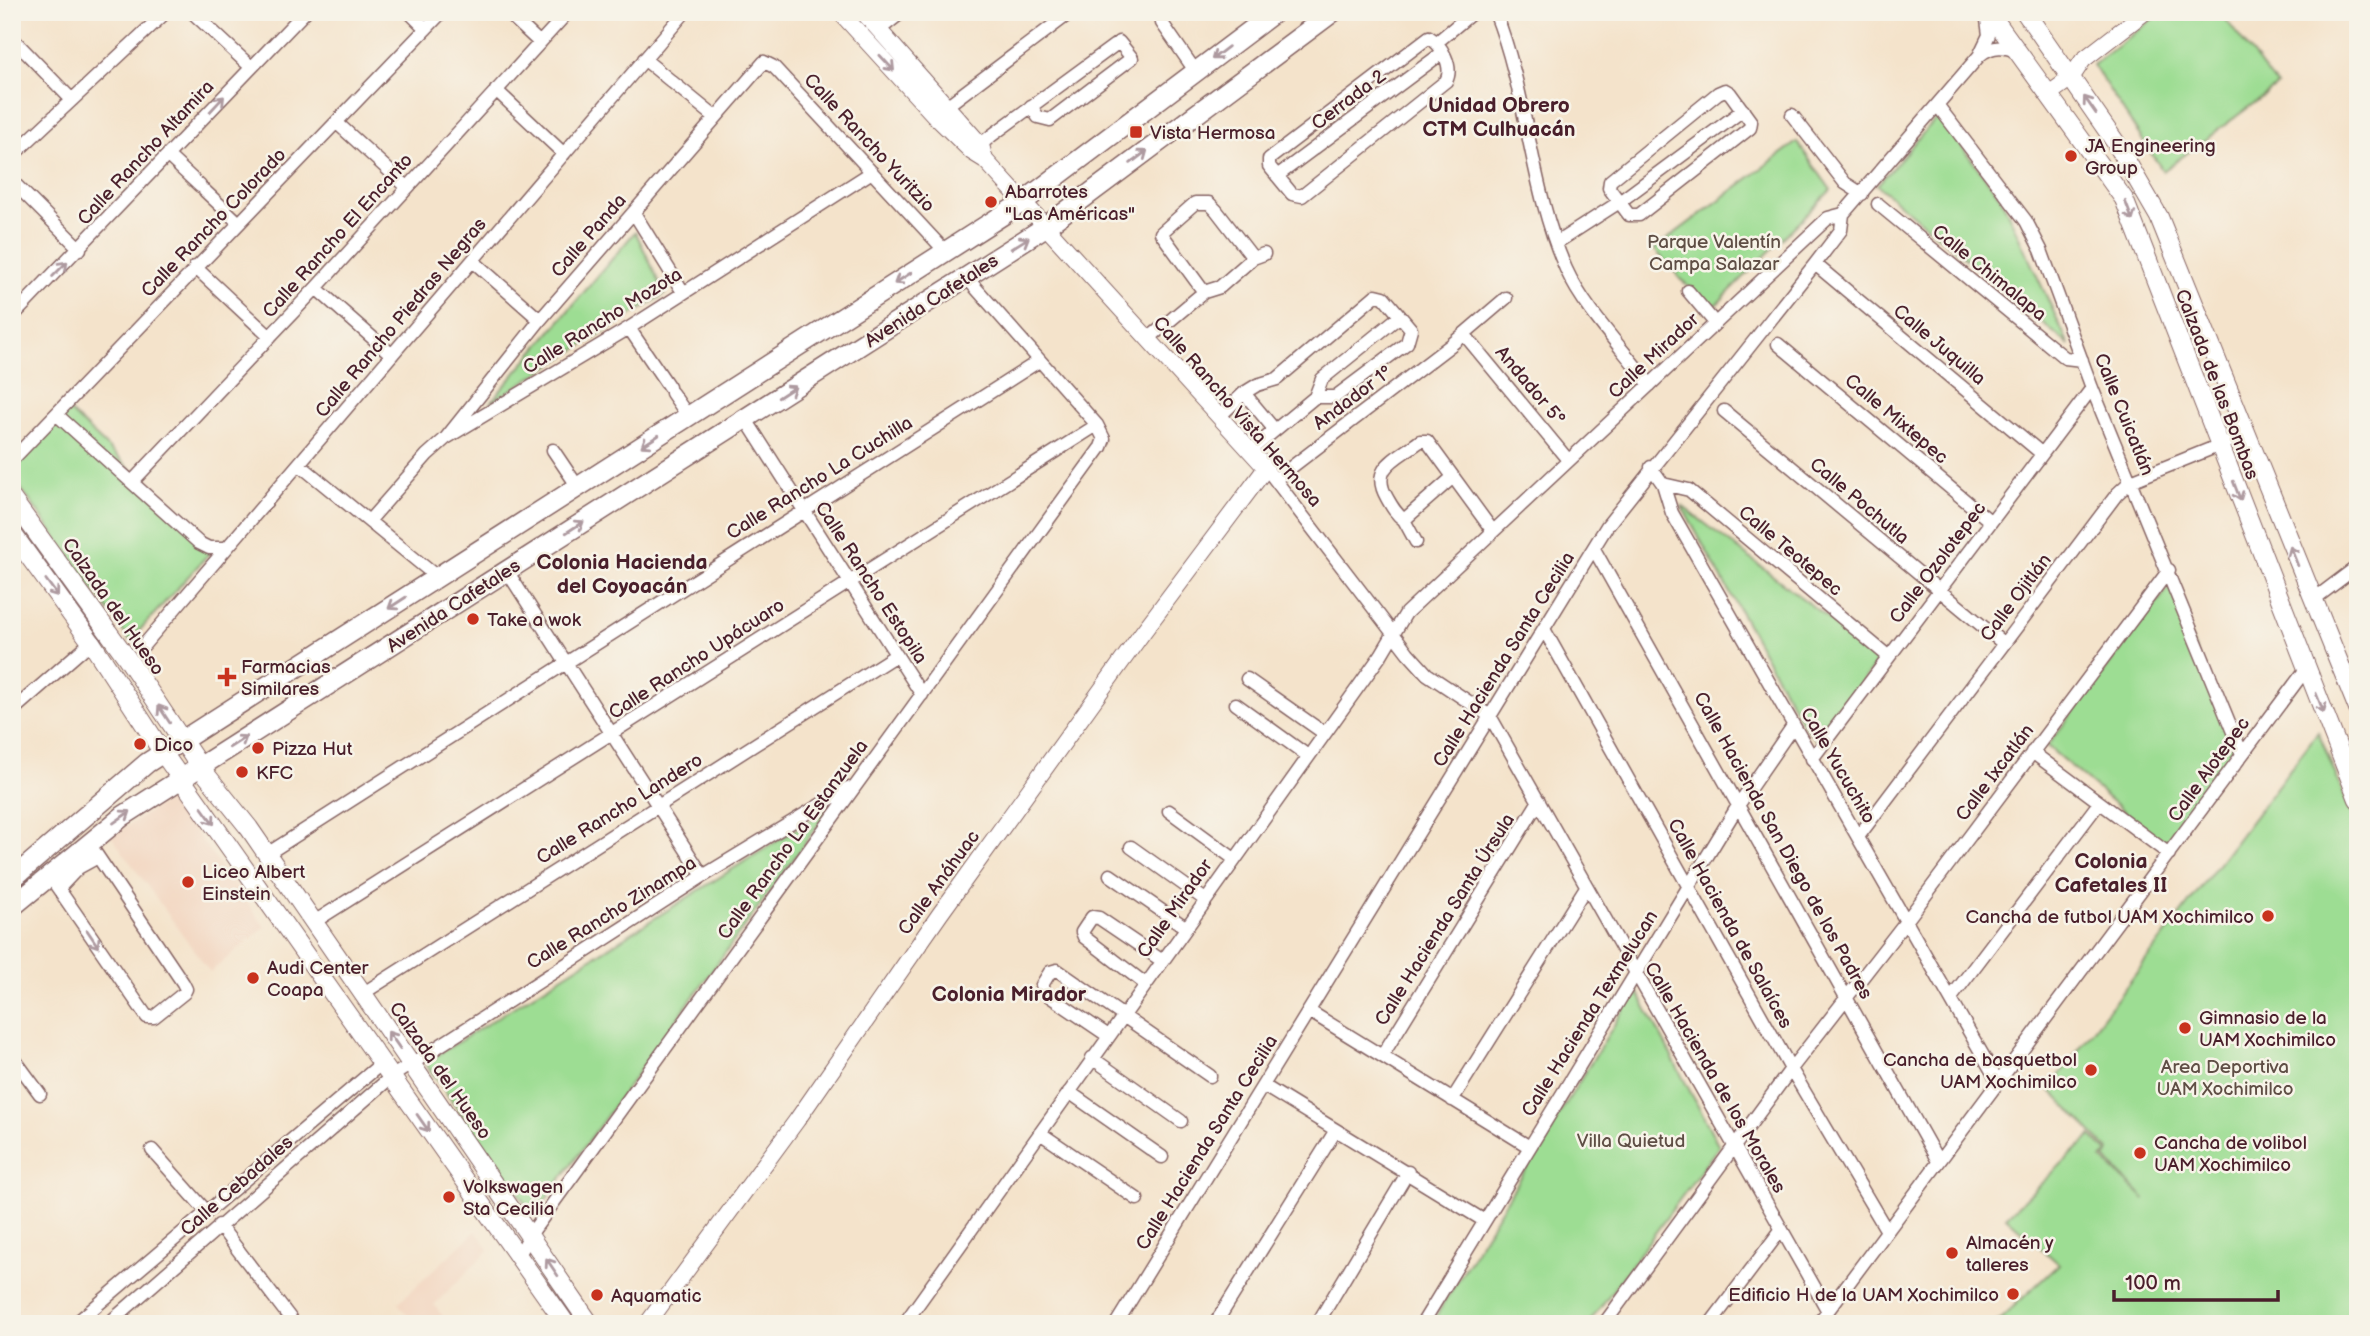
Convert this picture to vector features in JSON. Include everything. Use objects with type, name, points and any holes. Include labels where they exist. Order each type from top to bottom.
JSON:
[{"type":"main road","name":"Avenida Cafetales","points":[[12,879],[163,753],[1023,202],[1275,12]]},
{"type":"main road","name":"Avenida Cafetales","points":[[12,907],[54,882],[181,778],[1045,227],[1333,12]]},
{"type":"main road","name":"Calzada de las Bombas","points":[[1988,12],[2124,199],[2358,799]]},
{"type":"main road","name":"Calzada de las Bombas","points":[[2025,12],[2116,143],[2159,217],[2358,709]]},
{"type":"main road","points":[[2096,158],[2116,143]]},
{"type":"main road","name":"Calzada del Hueso","points":[[12,499],[127,658],[200,767],[267,854],[590,1324]]},
{"type":"main road","name":"Calzada del Hueso","points":[[12,533],[91,642],[163,753],[566,1324]]},
{"type":"street","points":[[12,156],[166,12]]},
{"type":"street","points":[[192,12],[251,67]]},
{"type":"street","name":"Calle Rancho Altamira","points":[[12,317],[305,12]]},
{"type":"street","points":[[409,12],[426,29]]},
{"type":"street","name":"Calle Rancho Colorado","points":[[12,460],[442,12]]},
{"type":"street","points":[[507,12],[540,43]]},
{"type":"street","name":"Calle Rancho El Encanto","points":[[132,482],[316,288],[406,186],[568,12]]},
{"type":"street","name":"Calle Rancho Piedras Negras","points":[[143,646],[685,12]]},
{"type":"street","name":"Calle Rancho Vista Hermosa","points":[[841,12],[941,111],[1271,473],[1427,674],[1490,716]]},
{"type":"street","name":"Calle Rancho Vista Hermosa","points":[[863,12],[941,111]]},
{"type":"street","points":[[879,30],[902,12]]},
{"type":"street","points":[[941,111],[1071,12]]},
{"type":"street","points":[[1161,12],[1162,23],[1196,72]]},
{"type":"street","points":[[1434,45],[1450,71],[1446,81],[1302,196],[1292,194],[1269,166],[1272,156],[1434,45],[1473,12]]},
{"type":"street","points":[[1495,12],[1507,42],[1556,243],[1567,271],[1650,386]]},
{"type":"street","name":"Calle Hacienda Santa Cecilia","points":[[1116,1324],[1622,503],[1841,230],[1843,214],[1979,56],[1989,35],[1988,12]]},
{"type":"street","points":[[2049,94],[2071,78],[2083,60],[2145,12]]},
{"type":"street","points":[[12,38],[72,100]]},
{"type":"street","points":[[979,152],[1031,106],[1119,42],[1132,58],[1050,120],[1038,117],[1031,106]]},
{"type":"street","name":"Cerrada 2","points":[[1277,176],[1434,45]]},
{"type":"street","points":[[1979,56],[1997,47],[2009,47],[2018,53]]},
{"type":"street","points":[[644,59],[715,117]]},
{"type":"street","name":"Calle Panda","points":[[446,438],[540,320],[764,62]]},
{"type":"street","name":"Calle Rancho Yuritzio","points":[[764,62],[775,67],[945,251]]},
{"type":"street","points":[[496,90],[564,154]]},
{"type":"street","points":[[1725,90],[1730,93],[1751,122],[1750,128],[1639,215],[1629,215],[1618,202],[1609,188],[1610,181],[1717,93],[1725,90]]},
{"type":"street","name":"Calle Cuicatlán","points":[[1938,106],[2026,221],[2041,250],[2092,388],[2169,570],[2242,754]]},
{"type":"street","points":[[1556,243],[1618,202],[1743,110]]},
{"type":"street","points":[[1791,115],[1846,183],[1862,194]]},
{"type":"street","points":[[337,123],[406,186]]},
{"type":"street","points":[[168,156],[239,223]]},
{"type":"street","name":"Calle Rancho Mozota","points":[[369,521],[427,455],[446,438],[629,327],[872,172]]},
{"type":"street","points":[[12,181],[80,249]]},
{"type":"street","points":[[1148,339],[1204,292],[1220,287],[1259,256],[1209,203],[1195,203],[1161,233],[1204,292]]},
{"type":"street","name":"Calle Chimalapa","points":[[1878,204],[2065,358],[2082,360]]},
{"type":"street","points":[[634,213],[683,292]]},
{"type":"street","name":"Calle Mirador","points":[[908,1322],[1107,1035],[1308,756],[1406,612],[1828,218],[1843,214]]},
{"type":"street","points":[[473,261],[540,320]]},
{"type":"street","name":"Calle Juquilla","points":[[1815,264],[2041,453]]},
{"type":"street","points":[[195,267],[270,337]]},
{"type":"street","points":[[966,277],[1097,425]]},
{"type":"street","points":[[316,288],[392,355]]},
{"type":"street","points":[[1688,291],[1715,323]]},
{"type":"street","points":[[1219,417],[1244,393],[1257,385],[1277,379],[1376,295],[1384,297],[1411,329],[1407,343],[1335,397],[1315,397],[1250,451]]},
{"type":"street","name":"Andador 1º","points":[[1271,473],[1451,345],[1507,298]]},
{"type":"street","points":[[1315,397],[1318,383],[1322,379],[1400,316]]},
{"type":"street","points":[[629,327],[688,416]]},
{"type":"street","name":"Andador 5º","points":[[1464,334],[1568,460]]},
{"type":"street","name":"Calle Mixtepec","points":[[1778,344],[1991,522]]},
{"type":"street","name":"Calle Rancho La Cuchilla","points":[[267,854],[1039,361]]},
{"type":"street","name":"Calle Ozolotepec","points":[[1812,759],[2092,388]]},
{"type":"street","points":[[1244,393],[1274,429]]},
{"type":"street","name":"Calle Pochutla","points":[[1724,411],[2004,644]]},
{"type":"street","points":[[56,414],[199,543],[209,548],[225,548]]},
{"type":"street","name":"Calle Rancho Estopila","points":[[745,418],[922,695]]},
{"type":"street","name":"Calle Rancho La Estanzuela","points":[[518,1257],[530,1235],[1101,447],[1104,439],[1097,425]]},
{"type":"street","name":"Calle Rancho Upácuaro","points":[[314,922],[1097,425]]},
{"type":"street","name":"Calle Ojitlán","points":[[1858,837],[2117,494],[2131,481],[2245,435]]},
{"type":"street","points":[[1416,542],[1379,485],[1379,476],[1385,468],[1420,441],[1427,442],[1492,530]]},
{"type":"street","points":[[553,450],[578,487]]},
{"type":"street","points":[[300,465],[437,577]]},
{"type":"street","name":"Calle Yucuchito","points":[[1651,467],[1663,484],[1672,513],[1997,1080]]},
{"type":"street","name":"Calle Anáhuac","points":[[648,1324],[797,1120],[932,925],[1143,632],[1271,473]]},
{"type":"street","points":[[1404,520],[1412,516],[1453,477]]},
{"type":"street","name":"Calle Teotepec","points":[[1663,484],[1689,490],[1889,657]]},
{"type":"street","name":"Calle Hacienda San Diego de los Padres","points":[[1594,549],[1938,1161]]},
{"type":"street","points":[[2312,600],[2358,565]]},
{"type":"street","name":"Calle Ixcatlán","points":[[1604,1324],[1791,1069],[1907,920],[2169,570]]},
{"type":"street","points":[[507,571],[703,876]]},
{"type":"street","name":"Calle Hacienda de Salaíces","points":[[1545,631],[1791,1069],[1887,1231]]},
{"type":"street","points":[[12,711],[91,642]]},
{"type":"street","name":"Calle Rancho Landero","points":[[362,994],[897,655]]},
{"type":"street","name":"Calle Alotepec","points":[[1818,1324],[2306,668]]},
{"type":"street","points":[[1247,679],[1324,733]]},
{"type":"street","points":[[1236,704],[1308,756]]},
{"type":"street","name":"Calle Hacienda de los Morales","points":[[1490,716],[1828,1311]]},
{"type":"street","name":"Calle Hacienda Texmelucan","points":[[1422,1324],[1528,1146],[1739,804],[1793,726]]},
{"type":"street","points":[[2032,752],[2169,854]]},
{"type":"street","name":"Calle Rancho Zinampa","points":[[386,1070],[410,1063],[703,876],[855,784]]},
{"type":"street","name":"Calle Hacienda Santa Úrsula","points":[[1382,1056],[1539,801]]},
{"type":"street","points":[[1951,998],[2099,803]]},
{"type":"street","points":[[1169,811],[1233,858]]},
{"type":"street","points":[[1131,848],[1204,898]]},
{"type":"street","points":[[54,882],[146,1017],[154,1017],[186,989],[93,850]]},
{"type":"street","points":[[1110,875],[1185,928]]},
{"type":"street","points":[[1452,1100],[1586,887]]},
{"type":"street","points":[[1144,983],[1084,937],[1082,932],[1092,917],[1099,918],[1161,960]]},
{"type":"street","points":[[1107,1035],[1045,993],[1042,985],[1050,972],[1057,970],[1210,1076]]},
{"type":"street","points":[[1309,1011],[1528,1146]]},
{"type":"street","points":[[12,1056],[40,1094]]},
{"type":"street","points":[[1092,1058],[1181,1121]]},
{"type":"street","points":[[75,1324],[333,1105],[386,1070]]},
{"type":"street","name":"Calle Cebadales","points":[[108,1324],[343,1118],[386,1070]]},
{"type":"street","points":[[1264,1086],[1483,1220]]},
{"type":"street","points":[[1069,1092],[1162,1157]]},
{"type":"street","points":[[333,1105],[343,1118]]},
{"type":"street","points":[[1215,1324],[1336,1130]]},
{"type":"street","points":[[1040,1133],[1137,1199]]},
{"type":"street","points":[[152,1150],[207,1212]]},
{"type":"street","points":[[1317,1324],[1408,1172]]},
{"type":"street","points":[[219,1225],[290,1318]]},
{"type":"street","points":[[1710,1324],[1781,1230]]},
{"type":"shaded area","name":"Liceo Albert Einstein","points":[[171,798],[265,927],[210,972],[111,836]]},
{"type":"shaded area","points":[[476,1231],[489,1250],[434,1305],[449,1324],[414,1324],[398,1303]]},
{"type":"green space","points":[[2162,12],[2220,12],[2277,86],[2163,171],[2093,65]]},
{"type":"green space","points":[[1938,116],[2001,198],[2069,345],[1877,185]]},
{"type":"green space","name":"Parque Valentín Campa Salazar","points":[[1797,142],[1831,190],[1710,311],[1654,249]]},
{"type":"green space","points":[[635,232],[665,294],[490,403]]},
{"type":"green space","points":[[67,409],[214,548],[130,641],[12,476],[12,464]]},
{"type":"green space","points":[[1681,505],[1880,658],[1817,741],[1801,721]]},
{"type":"green space","points":[[2170,586],[2236,751],[2167,848],[2047,746]]},
{"type":"green space","name":"Area Deportiva UAM Xochimilco","points":[[2318,732],[2358,829],[2358,1324],[1995,1324],[2059,1264],[2006,1217],[2091,1136],[2108,1152],[2102,1159],[2145,1199],[2105,1158],[2110,1151],[2049,1089]]},
{"type":"green space","points":[[831,807],[534,1216],[425,1063]]},
{"type":"green space","name":"Villa Quietud","points":[[1636,989],[1719,1146],[1588,1324],[1431,1324]]},
{"type":"place","name":"Vista Hermosa","points":[[1136,132]]},
{"type":"place","name":"JA Engineering Group","points":[[2071,156]]},
{"type":"place","name":"Abarrotes \"Las Américas\"","points":[[991,202]]},
{"type":"place","name":"Take a wok","points":[[473,619]]},
{"type":"place","name":"Farmacias Similares","points":[[227,677]]},
{"type":"place","name":"Dico","points":[[140,744]]},
{"type":"place","name":"Pizza Hut","points":[[258,748]]},
{"type":"place","name":"KFC","points":[[242,772]]},
{"type":"place","name":"Liceo Albert Einstein","points":[[188,882]]},
{"type":"place","name":"Cancha de futbol UAM Xochimilco","points":[[2268,916]]},
{"type":"place","name":"Audi Center Coapa","points":[[253,978]]},
{"type":"place","name":"Gimnasio de la UAM Xochimilco","points":[[2185,1028]]},
{"type":"place","name":"Cancha de basquetbol UAM Xochimilco","points":[[2091,1070]]},
{"type":"place","name":"Cancha de volibol UAM Xochimilco","points":[[2140,1153]]},
{"type":"place","name":"Volkswagen Sta Cecilia","points":[[449,1197]]},
{"type":"place","name":"Almacén y talleres","points":[[1952,1253]]},
{"type":"place","name":"Edificio H de la UAM Xochimilco","points":[[2013,1294]]},
{"type":"place","name":"Aquamatic","points":[[597,1295]]},
{"type":"district","name":"Unidad Obrero CTM Culhuacán","points":[[1499,117]]},
{"type":"district","name":"Colonia Hacienda del Coyoacán","points":[[622,574]]},
{"type":"district","name":"Colonia Cafetales II","points":[[2111,873]]},
{"type":"district","name":"Colonia Mirador","points":[[1009,994]]}]
